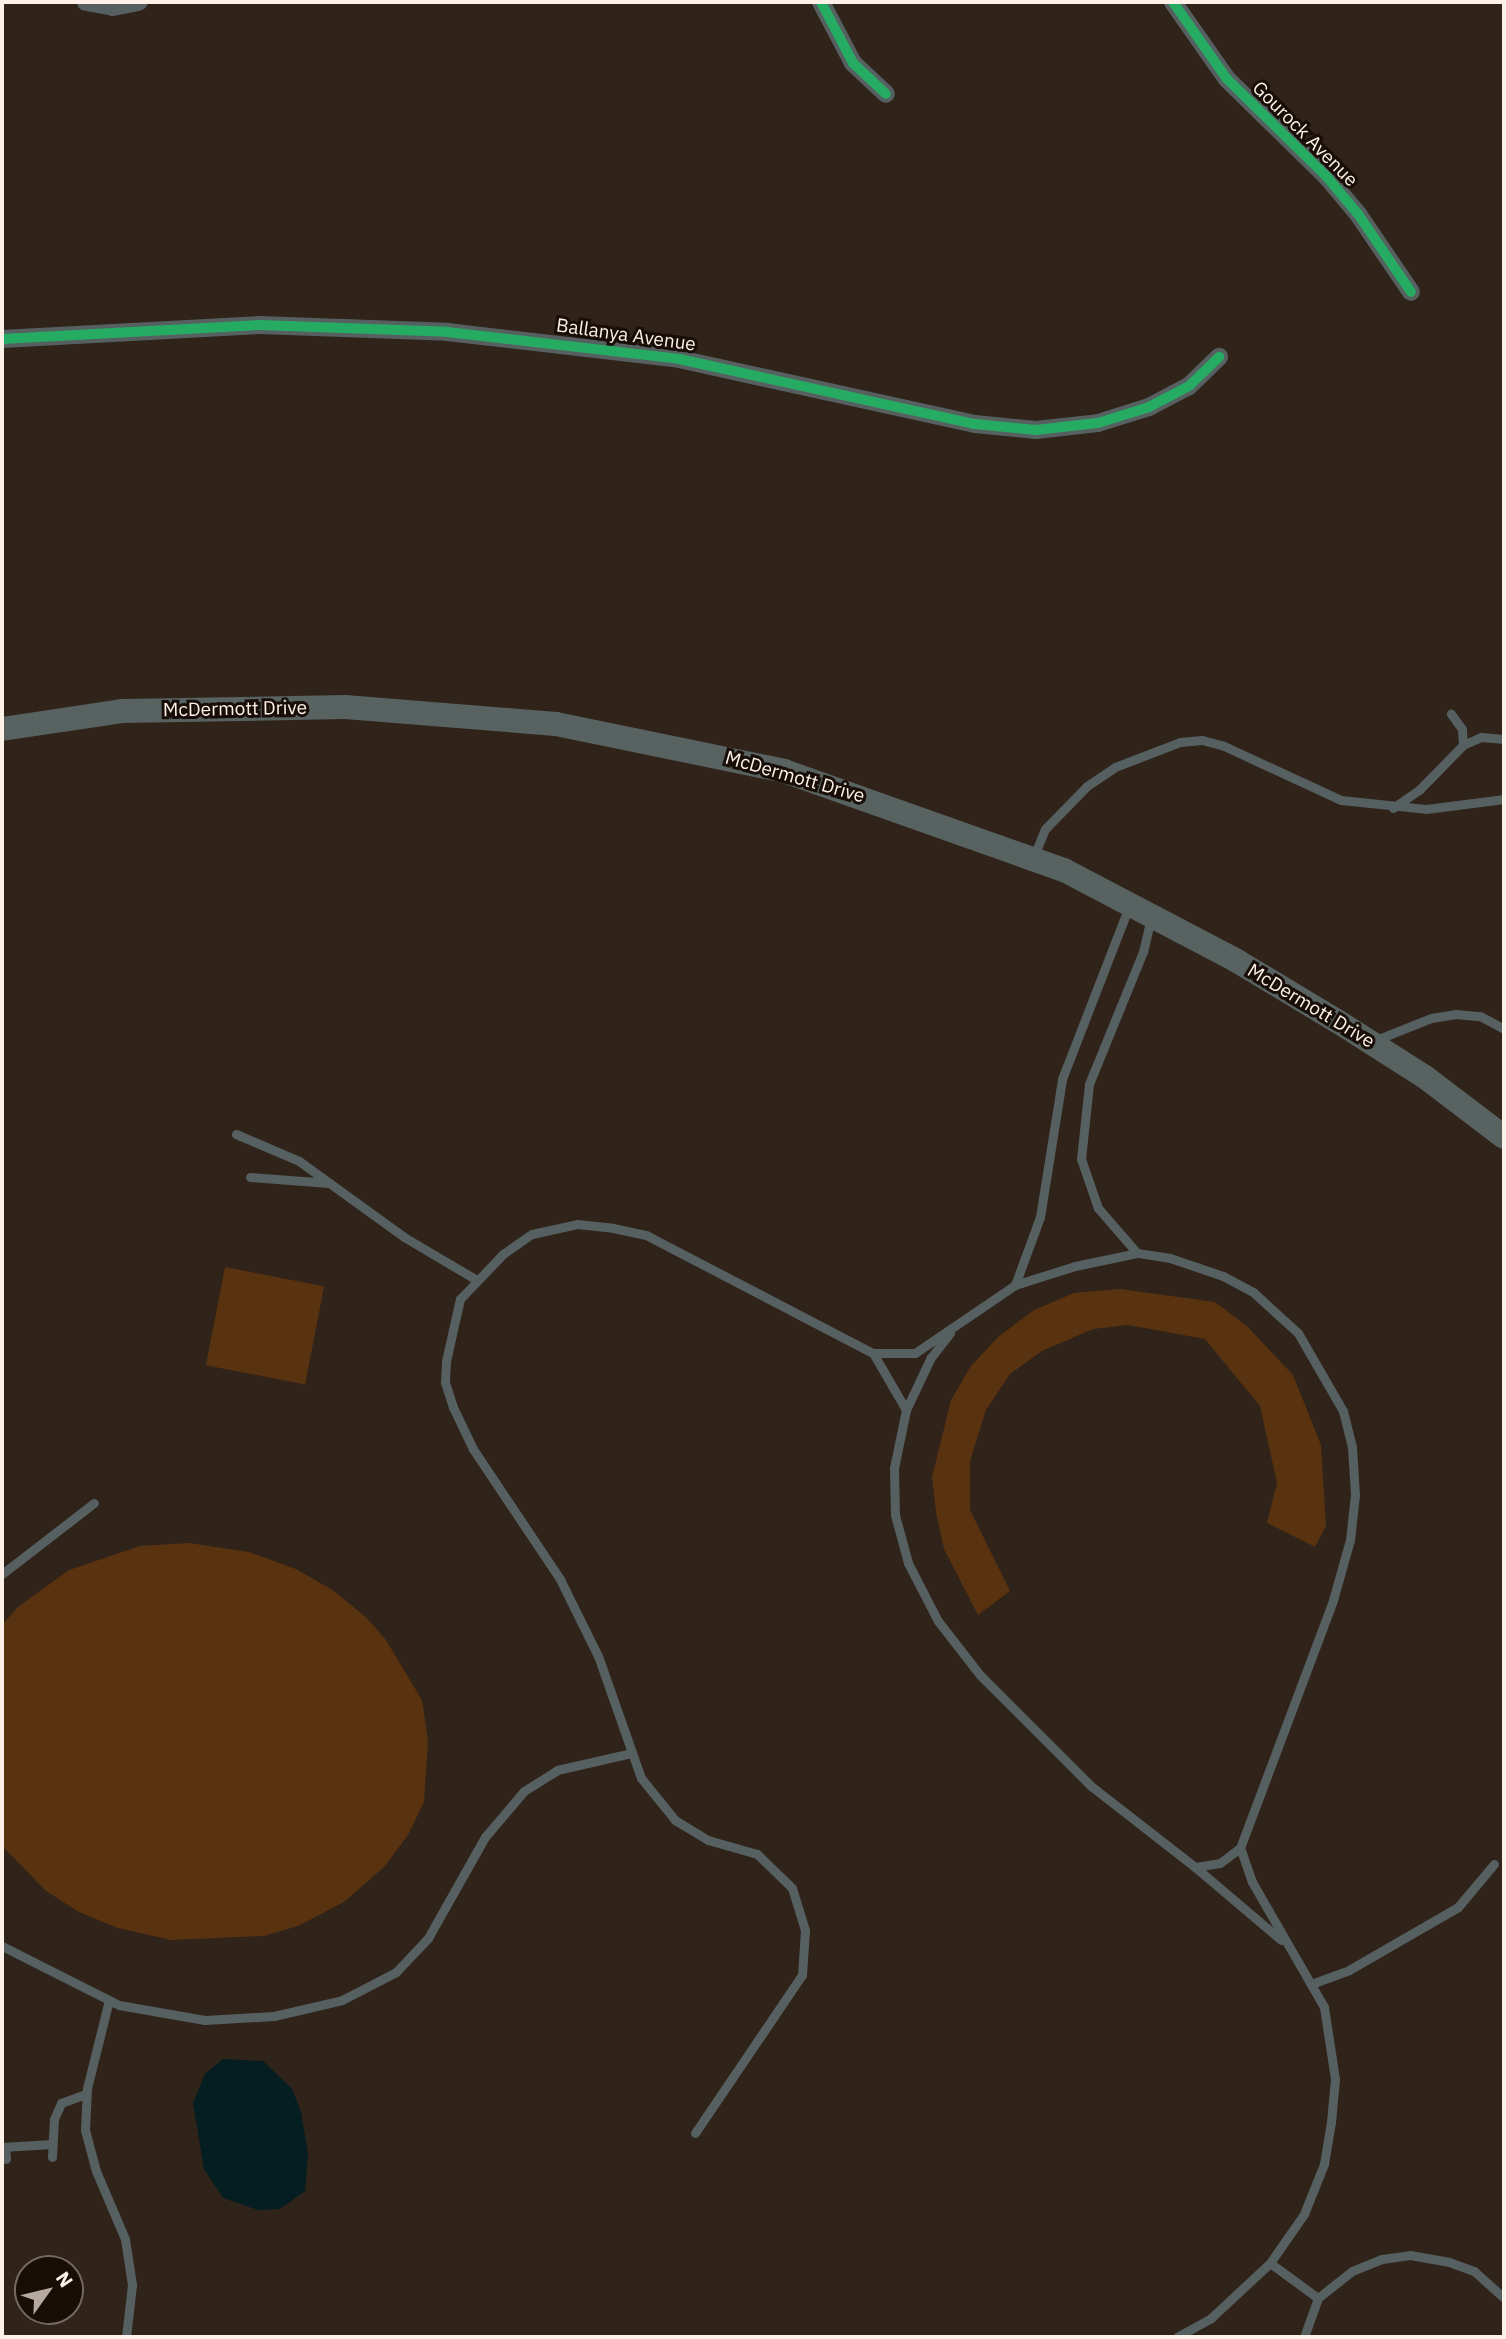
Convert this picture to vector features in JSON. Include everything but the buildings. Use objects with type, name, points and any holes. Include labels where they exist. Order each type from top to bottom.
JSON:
[{"type":"main road","name":"McDermott Drive","points":[[2,729],[122,711],[345,707],[556,724],[784,771],[1033,858],[1129,905],[1237,961],[1371,1041],[1504,1137]]},
{"type":"street","points":[[86,2],[113,7],[139,2]]},
{"type":"street","points":[[821,2],[853,63],[886,94]]},
{"type":"street","name":"Gourock Avenue","points":[[1173,2],[1227,79],[1326,176],[1358,214],[1411,292]]},
{"type":"street","name":"Ballanya Avenue","points":[[2,339],[260,325],[459,333],[679,359],[975,424],[1036,430],[1098,423],[1149,407],[1189,386],[1219,356]]},
{"type":"lane","points":[[1451,714],[1462,729],[1463,745]]},
{"type":"lane","points":[[1392,808],[1419,790],[1463,745],[1481,737],[1504,739]]},
{"type":"lane","points":[[1033,858],[1045,829],[1087,786],[1115,767],[1180,742],[1202,740],[1224,746],[1340,800],[1392,808],[1426,809],[1504,799]]},
{"type":"lane","points":[[1015,1285],[1040,1217],[1062,1079],[1129,905]]},
{"type":"lane","points":[[1137,1254],[1098,1208],[1081,1159],[1081,1125],[1089,1084],[1143,952],[1151,917]]},
{"type":"lane","points":[[1371,1041],[1431,1018],[1455,1014],[1480,1016],[1504,1029]]},
{"type":"lane","points":[[236,1134],[299,1161],[404,1237],[475,1279]]},
{"type":"lane","points":[[250,1177],[332,1183]]},
{"type":"lane","points":[[695,2133],[802,1975],[806,1930],[792,1888],[757,1854],[708,1840],[675,1820],[641,1778],[593,1645],[528,1526],[473,1449],[445,1382],[460,1299],[475,1279],[532,1234],[577,1224],[646,1235],[873,1353],[915,1353],[1015,1285],[1075,1266],[1137,1254],[1170,1258],[1223,1276],[1276,1311],[1314,1356],[1343,1411],[1352,1447],[1355,1495],[1343,1564],[1240,1848],[1220,1863],[1195,1867]]},
{"type":"lane","points":[[953,1328],[932,1357],[906,1410],[894,1468],[895,1515],[908,1563],[938,1621],[980,1675],[1091,1786],[1195,1867],[1287,1945]]},
{"type":"lane","points":[[873,1353],[906,1410]]},
{"type":"lane","points":[[2,1574],[94,1503]]},
{"type":"lane","points":[[2,1945],[109,2000],[205,2020],[274,2016],[342,2000],[396,1972],[428,1938],[485,1837],[524,1791],[556,1770],[632,1753]]},
{"type":"lane","points":[[1177,2337],[1212,2318],[1270,2263],[1304,2214],[1324,2164],[1331,2122],[1332,2041],[1314,1983],[1287,1945],[1252,1882],[1240,1848]]},
{"type":"lane","points":[[1314,1983],[1349,1970],[1458,1907],[1494,1864]]},
{"type":"lane","points":[[109,2000],[86,2094],[90,2153],[125,2239],[130,2261],[126,2337]]},
{"type":"lane","points":[[52,2157],[54,2119],[61,2104],[86,2094]]},
{"type":"lane","points":[[6,2159],[3,2147],[52,2144]]},
{"type":"lane","points":[[1304,2337],[1318,2298],[1366,2264],[1410,2255],[1474,2272],[1504,2298]]},
{"type":"lane","points":[[1270,2263],[1318,2298]]},
{"type":"shaded area","points":[[225,1267],[324,1286],[305,1384],[206,1365]]},
{"type":"shaded area","points":[[1120,1289],[1215,1302],[1247,1326],[1293,1375],[1321,1445],[1326,1526],[1315,1547],[1267,1523],[1277,1483],[1260,1406],[1205,1339],[1128,1325],[1093,1329],[1042,1351],[1010,1374],[986,1410],[970,1461],[970,1510],[1010,1591],[978,1615],[944,1549],[936,1512],[932,1477],[951,1400],[971,1366],[998,1337],[1034,1310],[1074,1293]]},
{"type":"shaded area","points":[[189,1543],[249,1552],[296,1569],[331,1589],[366,1617],[386,1640],[422,1700],[428,1741],[424,1802],[408,1835],[384,1867],[344,1902],[298,1926],[264,1936],[171,1940],[118,1928],[79,1912],[46,1891],[2,1846],[2,1625],[18,1607],[69,1570],[140,1546]]},
{"type":"water","points":[[223,2059],[263,2061],[292,2089],[301,2112],[308,2154],[305,2191],[280,2209],[258,2210],[223,2198],[204,2169],[193,2103],[205,2074]]},
{"type":"cycle path","points":[[821,2],[853,63],[886,94]]},
{"type":"cycle path","points":[[1173,2],[1227,79],[1326,176],[1358,214],[1411,292]]},
{"type":"cycle path","points":[[2,339],[260,325],[447,332],[679,359],[975,424],[1036,430],[1098,423],[1149,407],[1189,386],[1219,357]]}]
